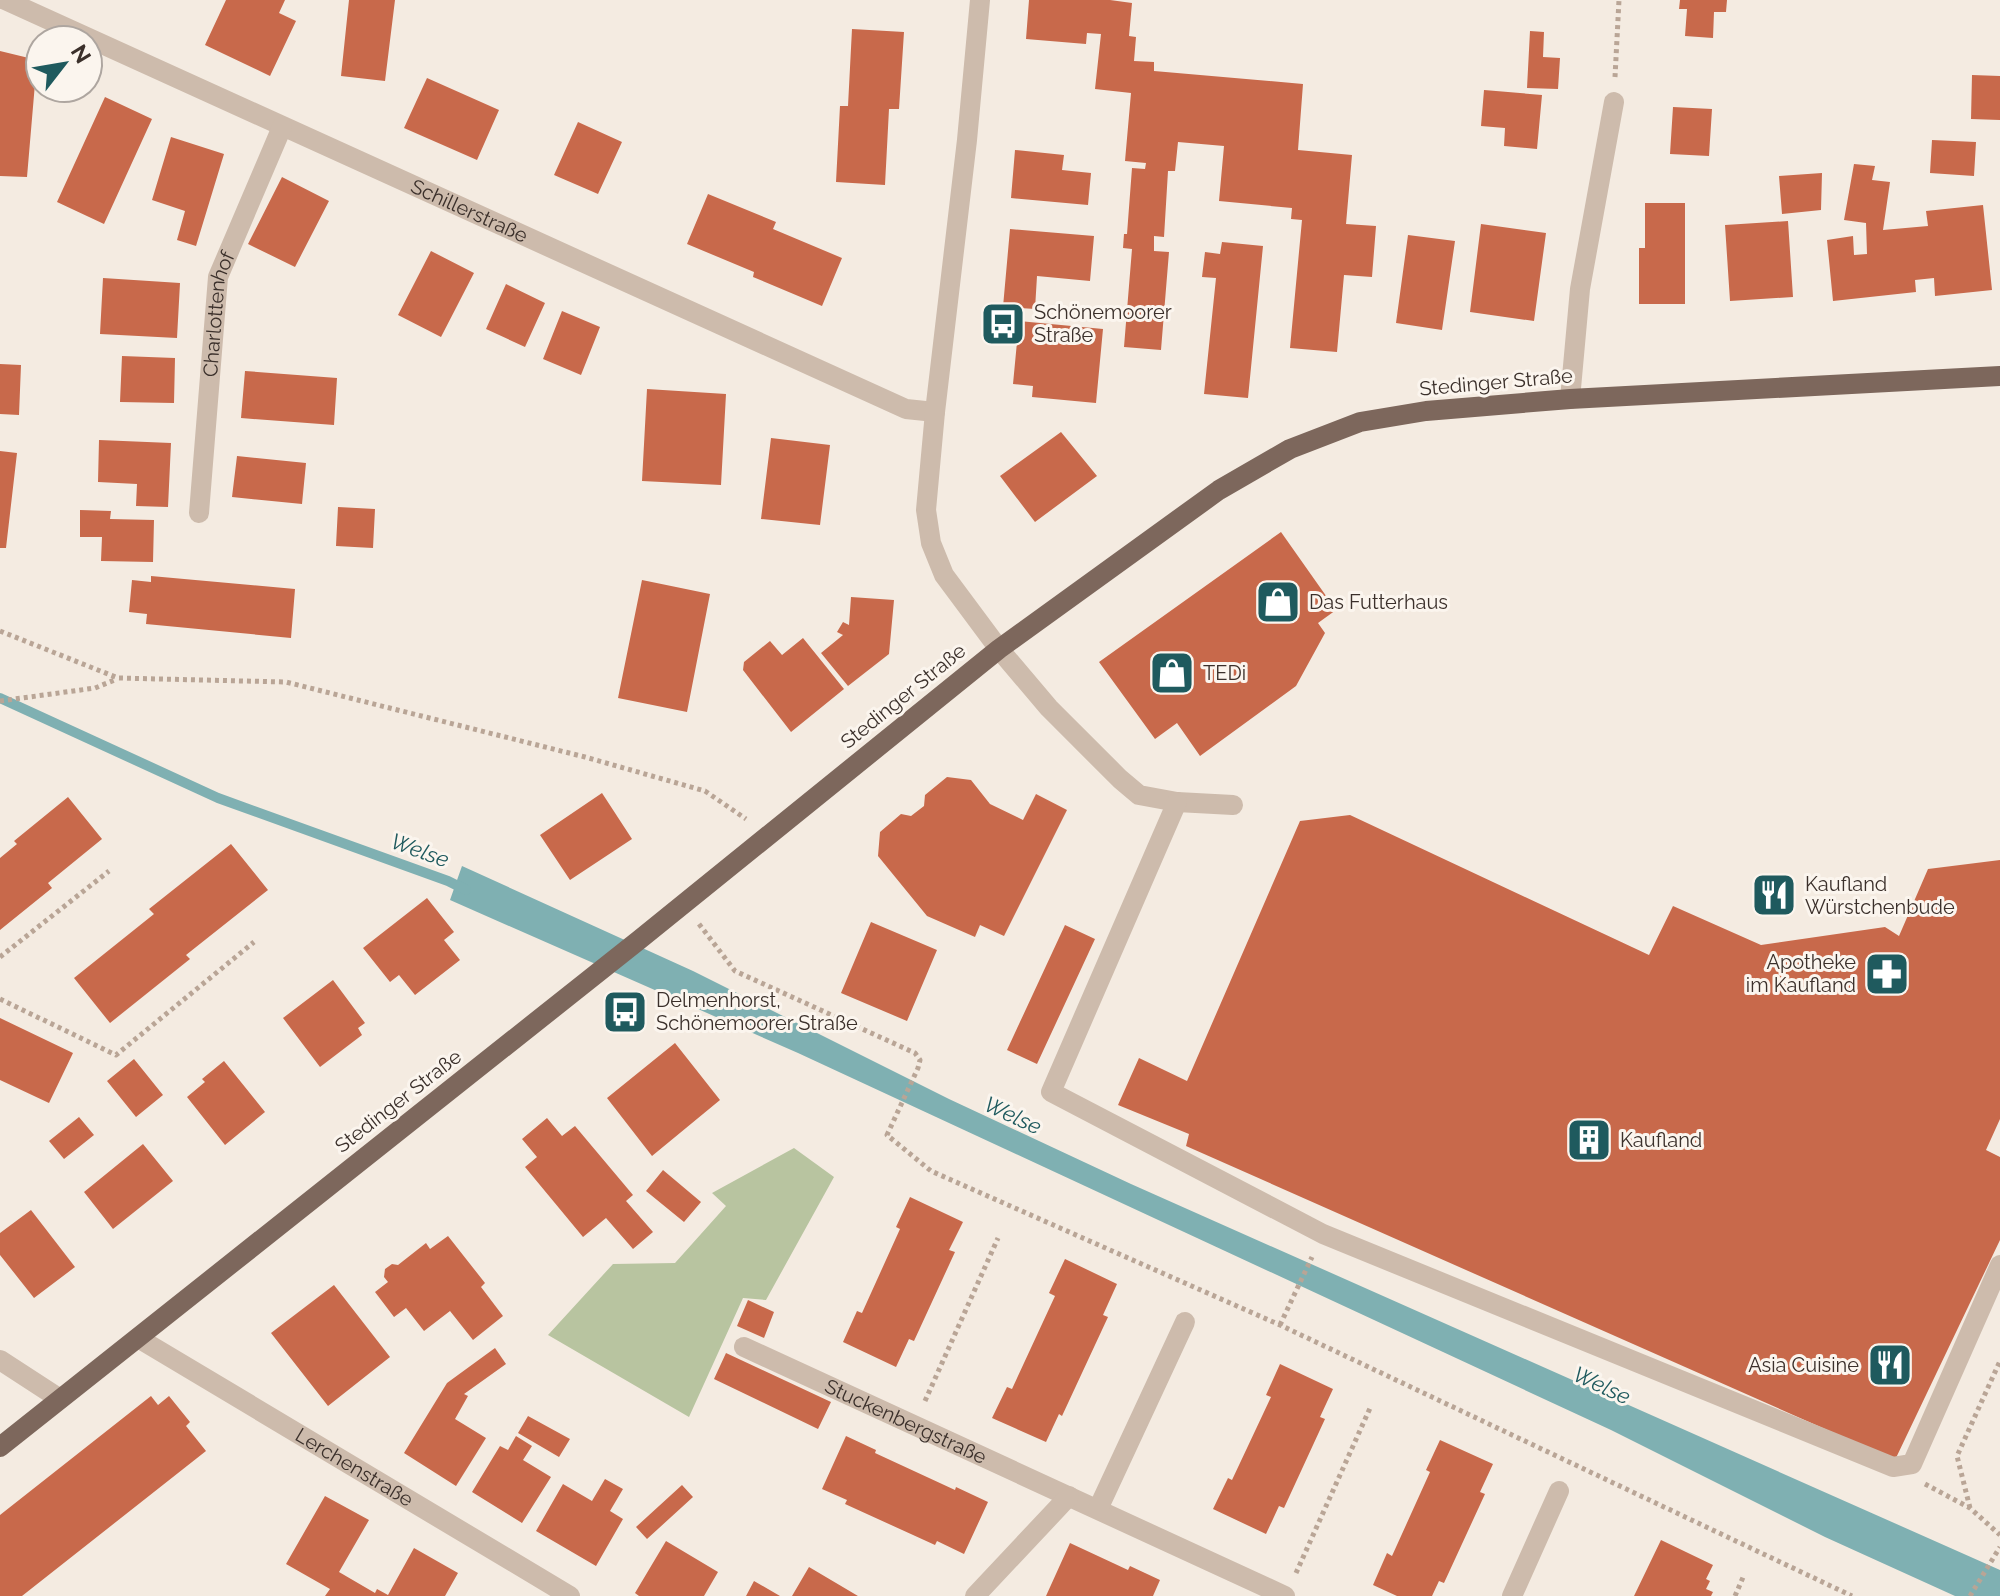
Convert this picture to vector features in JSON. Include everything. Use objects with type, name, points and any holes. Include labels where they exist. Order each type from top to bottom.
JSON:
[{"type":"main road","name":"Stedinger Straße","points":[[0,1447],[597,974],[999,649],[1219,490],[1290,449],[1360,422],[1426,411],[1570,399],[2000,376]]},
{"type":"street","name":"Schillerstraße","points":[[5,0],[906,409],[935,412]]},
{"type":"street","points":[[980,0],[926,510],[931,543],[944,575],[999,649],[1049,708],[1120,779],[1139,795],[1177,802],[1233,805]]},
{"type":"street","points":[[1570,399],[1580,289],[1614,102]]},
{"type":"street","name":"Charlottenhof","points":[[199,513],[218,277],[282,127]]},
{"type":"street","points":[[1177,802],[1051,1092],[1323,1234],[1893,1467],[1912,1464],[2000,1265]]},
{"type":"street","points":[[1098,1509],[1185,1322]]},
{"type":"street","name":"Lerchenstraße","points":[[138,1338],[570,1596]]},
{"type":"street","name":"Stuckenbergstraße","points":[[744,1347],[1098,1509],[1288,1589]]},
{"type":"street","points":[[0,1360],[60,1399]]},
{"type":"street","points":[[1512,1596],[1559,1491]]},
{"type":"street","points":[[975,1596],[1069,1496]]},
{"type":"path","points":[[1614,102],[1619,0]]},
{"type":"path","points":[[0,631],[118,678],[286,682],[585,757],[705,791],[770,835]]},
{"type":"path","points":[[0,701],[95,688],[118,678]]},
{"type":"path","points":[[0,957],[109,871]]},
{"type":"path","points":[[683,905],[735,971],[915,1053],[920,1060],[918,1068],[887,1135],[931,1171],[1280,1325],[1852,1596]]},
{"type":"path","points":[[0,999],[116,1055],[254,942]]},
{"type":"path","points":[[1280,1325],[1323,1234]]},
{"type":"path","points":[[914,1425],[998,1238]]},
{"type":"path","points":[[1970,1508],[1957,1456],[2000,1361]]},
{"type":"path","points":[[1288,1589],[1371,1406]]},
{"type":"path","points":[[1912,1464],[1925,1484],[1970,1508],[2000,1535]]},
{"type":"path","points":[[1970,1596],[2000,1547]]},
{"type":"path","points":[[1735,1596],[1744,1575]]},
{"type":"green space","points":[[794,1148],[834,1177],[766,1300],[743,1298],[689,1417],[548,1335],[613,1264],[675,1263],[726,1206],[712,1193]]},
{"type":"water","points":[[462,866],[693,971],[949,1099],[1131,1184],[2000,1570],[2000,1596],[1955,1596],[1825,1537],[1611,1430],[798,1053],[450,900]]},
{"type":"building","points":[[226,0],[285,0],[279,13],[296,21],[270,76],[205,45]]},
{"type":"building","points":[[349,0],[395,0],[385,81],[341,76]]},
{"type":"building","points":[[1029,0],[1132,3],[1129,36],[1136,37],[1134,61],[1154,62],[1154,71],[1303,84],[1298,150],[1352,155],[1346,224],[1376,226],[1372,277],[1344,275],[1337,352],[1290,348],[1302,220],[1291,219],[1292,208],[1219,201],[1224,146],[1178,142],[1175,171],[1168,171],[1164,237],[1154,236],[1154,251],[1169,252],[1161,350],[1124,347],[1132,249],[1123,248],[1124,234],[1127,234],[1132,168],[1145,169],[1146,163],[1125,161],[1131,93],[1095,89],[1101,34],[1087,33],[1086,44],[1026,39]]},
{"type":"building","points":[[1680,0],[1727,0],[1726,12],[1714,12],[1713,38],[1685,36],[1687,9],[1679,9]]},
{"type":"building","points":[[852,29],[904,32],[899,109],[889,109],[885,185],[836,182],[840,106],[848,106]]},
{"type":"building","points":[[1530,31],[1544,32],[1543,57],[1560,58],[1558,89],[1527,88]]},
{"type":"building","points":[[0,51],[24,57],[24,104],[33,104],[27,177],[0,176]]},
{"type":"building","points":[[1972,75],[2000,76],[2000,120],[1971,119]]},
{"type":"building","points":[[427,78],[499,110],[477,160],[404,128]]},
{"type":"building","points":[[1484,90],[1542,95],[1537,149],[1504,146],[1505,128],[1481,126]]},
{"type":"building","points":[[105,97],[152,119],[104,224],[57,202]]},
{"type":"building","points":[[1673,107],[1712,109],[1709,156],[1670,154]]},
{"type":"building","points":[[578,122],[622,142],[598,194],[554,175]]},
{"type":"building","points":[[171,137],[224,154],[196,246],[177,240],[185,211],[152,200]]},
{"type":"building","points":[[1932,140],[1976,142],[1974,176],[1930,173]]},
{"type":"building","points":[[1015,150],[1064,155],[1062,170],[1091,173],[1088,205],[1011,198]]},
{"type":"building","points":[[1854,164],[1875,166],[1872,180],[1890,182],[1883,230],[1928,226],[1926,211],[1983,205],[1992,290],[1935,296],[1934,278],[1915,280],[1916,292],[1833,301],[1827,240],[1853,236],[1854,255],[1867,254],[1866,223],[1844,220]]},
{"type":"building","points":[[1822,173],[1821,210],[1782,214],[1779,176]]},
{"type":"building","points":[[282,177],[329,201],[295,267],[248,244]]},
{"type":"building","points":[[708,194],[776,222],[773,229],[842,258],[822,306],[753,277],[754,272],[687,244]]},
{"type":"building","points":[[1645,203],[1685,203],[1685,304],[1639,304],[1639,248],[1645,248]]},
{"type":"building","points":[[1788,221],[1793,297],[1730,301],[1725,225]]},
{"type":"building","points":[[1481,224],[1546,233],[1534,321],[1470,312]]},
{"type":"building","points":[[1010,229],[1094,236],[1090,281],[1037,276],[1035,309],[1003,307]]},
{"type":"building","points":[[1408,235],[1455,241],[1442,330],[1396,323]]},
{"type":"building","points":[[1222,242],[1263,246],[1248,398],[1204,394],[1216,278],[1202,277],[1205,252],[1220,254]]},
{"type":"building","points":[[431,251],[474,273],[441,337],[398,315]]},
{"type":"building","points":[[103,278],[180,283],[177,338],[100,334]]},
{"type":"building","points":[[506,284],[545,303],[525,347],[486,329]]},
{"type":"building","points":[[562,311],[600,327],[581,375],[543,359]]},
{"type":"building","points":[[1019,321],[1103,329],[1096,403],[1032,397],[1033,386],[1013,384]]},
{"type":"building","points":[[122,356],[175,358],[174,403],[120,402]]},
{"type":"building","points":[[0,364],[21,365],[19,415],[0,414]]},
{"type":"building","points":[[245,371],[337,378],[334,425],[241,418]]},
{"type":"building","points":[[647,389],[726,394],[721,485],[642,481]]},
{"type":"building","points":[[1061,432],[1097,476],[1035,522],[1000,476]]},
{"type":"building","points":[[771,438],[830,445],[820,525],[761,519]]},
{"type":"building","points":[[99,440],[171,443],[168,507],[136,506],[137,484],[98,482]]},
{"type":"building","points":[[0,451],[17,453],[6,548],[0,548]]},
{"type":"building","points":[[237,456],[306,463],[302,504],[232,497]]},
{"type":"building","points":[[338,507],[375,509],[373,548],[336,546]]},
{"type":"building","points":[[80,510],[111,511],[110,519],[154,520],[153,562],[101,561],[102,537],[80,537]]},
{"type":"building","points":[[1281,532],[1336,610],[1318,623],[1325,633],[1296,686],[1200,756],[1177,723],[1155,739],[1099,662]]},
{"type":"building","points":[[151,576],[295,589],[291,638],[146,624],[147,614],[129,612],[132,580],[151,582]]},
{"type":"building","points":[[642,580],[710,594],[687,712],[618,698]]},
{"type":"building","points":[[851,597],[894,600],[889,654],[848,686],[821,653],[843,635],[837,632],[843,622],[849,625]]},
{"type":"building","points":[[803,638],[844,689],[791,732],[743,670],[744,662],[770,641],[782,655]]},
{"type":"building","points":[[947,777],[971,780],[990,804],[1023,820],[1036,794],[1067,810],[1004,936],[980,925],[975,937],[927,916],[878,856],[880,832],[901,814],[911,816],[924,806],[925,795]]},
{"type":"building","points":[[602,793],[632,839],[570,880],[540,835]]},
{"type":"building","points":[[68,797],[102,839],[48,883],[52,888],[0,930],[0,858],[17,844],[14,841]]},
{"type":"building","name":"Kaufland","points":[[1350,815],[1649,955],[1673,906],[1761,945],[1885,927],[1899,936],[1928,869],[2000,860],[2000,1119],[1986,1150],[2000,1157],[2000,1240],[1895,1460],[1186,1146],[1189,1134],[1118,1105],[1139,1058],[1187,1081],[1300,821]]},
{"type":"building","points":[[231,844],[268,890],[186,955],[190,959],[110,1023],[74,978],[154,914],[149,909]]},
{"type":"building","points":[[427,898],[454,932],[444,940],[460,960],[415,995],[399,975],[390,982],[363,948]]},
{"type":"building","points":[[871,922],[937,950],[907,1021],[841,993]]},
{"type":"building","points":[[1065,925],[1095,939],[1037,1064],[1007,1050]]},
{"type":"building","points":[[333,980],[365,1023],[358,1028],[362,1035],[320,1067],[283,1018]]},
{"type":"building","points":[[0,1018],[73,1053],[49,1103],[0,1080]]},
{"type":"building","points":[[675,1043],[720,1100],[652,1156],[607,1098]]},
{"type":"building","points":[[134,1059],[163,1095],[136,1117],[107,1081]]},
{"type":"building","points":[[224,1061],[265,1112],[225,1145],[187,1097],[205,1082],[202,1079]]},
{"type":"building","points":[[79,1117],[94,1135],[64,1159],[49,1141]]},
{"type":"building","points":[[547,1118],[562,1136],[575,1126],[633,1195],[626,1201],[653,1232],[633,1249],[606,1218],[583,1237],[525,1167],[537,1157],[522,1139]]},
{"type":"building","points":[[143,1144],[173,1181],[113,1229],[84,1192]]},
{"type":"building","points":[[663,1170],[701,1202],[684,1222],[646,1191]]},
{"type":"building","points":[[910,1197],[963,1222],[949,1250],[955,1252],[914,1341],[909,1339],[896,1367],[843,1342],[857,1311],[862,1313],[900,1229],[896,1227]]},
{"type":"building","points":[[31,1210],[75,1267],[34,1298],[0,1255],[0,1233]]},
{"type":"building","points":[[448,1236],[485,1283],[481,1287],[503,1316],[473,1340],[450,1311],[424,1331],[406,1308],[394,1317],[375,1292],[388,1282],[384,1277],[385,1269],[392,1264],[398,1265],[426,1243],[430,1249]]},
{"type":"building","points":[[1065,1259],[1117,1284],[1103,1315],[1108,1317],[1062,1416],[1059,1414],[1046,1442],[992,1418],[1007,1387],[1012,1389],[1055,1296],[1049,1293]]},
{"type":"building","points":[[334,1285],[390,1357],[328,1406],[271,1333]]},
{"type":"building","points":[[748,1300],[774,1312],[764,1338],[737,1326]]},
{"type":"building","points":[[495,1348],[506,1364],[464,1394],[468,1396],[455,1419],[486,1438],[456,1486],[404,1453],[447,1383]]},
{"type":"building","points":[[726,1353],[831,1402],[818,1429],[714,1379]]},
{"type":"building","points":[[1280,1364],[1333,1389],[1320,1417],[1325,1419],[1284,1508],[1279,1506],[1266,1534],[1213,1509],[1228,1478],[1232,1480],[1271,1397],[1266,1395]]},
{"type":"building","points":[[151,1396],[158,1405],[169,1396],[190,1422],[186,1426],[206,1451],[22,1596],[0,1596],[0,1515]]},
{"type":"building","points":[[528,1416],[570,1439],[559,1457],[518,1433]]},
{"type":"building","points":[[516,1436],[532,1446],[523,1460],[551,1477],[522,1523],[472,1492],[500,1446],[508,1450]]},
{"type":"building","points":[[846,1436],[876,1450],[875,1453],[988,1502],[964,1554],[937,1541],[935,1545],[845,1504],[847,1500],[822,1489]]},
{"type":"building","points":[[1440,1440],[1493,1464],[1480,1492],[1485,1494],[1444,1583],[1439,1581],[1432,1596],[1397,1596],[1373,1585],[1387,1553],[1392,1556],[1430,1472],[1426,1470]]},
{"type":"building","points":[[605,1479],[623,1489],[610,1511],[623,1519],[596,1566],[536,1531],[563,1484],[592,1501]]},
{"type":"building","points":[[682,1485],[693,1497],[647,1539],[636,1527]]},
{"type":"building","points":[[325,1496],[369,1520],[339,1572],[375,1593],[377,1589],[388,1595],[414,1548],[458,1573],[445,1596],[325,1596],[330,1589],[286,1564]]},
{"type":"building","points":[[1661,1540],[1713,1565],[1706,1579],[1710,1581],[1706,1589],[1713,1592],[1711,1596],[1634,1596]]},
{"type":"building","points":[[666,1541],[718,1572],[704,1596],[639,1596],[635,1593]]},
{"type":"building","points":[[1070,1543],[1128,1570],[1130,1566],[1160,1580],[1153,1596],[1046,1596]]},
{"type":"building","points":[[809,1567],[858,1596],[792,1596]]},
{"type":"building","points":[[754,1581],[780,1596],[746,1596]]},
{"type":"waterway","name":"Welse","points":[[0,698],[218,798],[466,890]]},
{"type":"place","name":"Schönemoorer Straße","points":[[1003,324]]},
{"type":"place","name":"Das Futterhaus","points":[[1278,602]]},
{"type":"place","name":"TEDi","points":[[1172,673]]},
{"type":"place","name":"Kaufland Würstchenbude","points":[[1774,895]]},
{"type":"place","name":"Apotheke im Kaufland","points":[[1887,974]]},
{"type":"place","name":"Delmenhorst, Schönemoorer Straße","points":[[625,1012]]},
{"type":"place","name":"Kaufland","points":[[1589,1140]]},
{"type":"place","name":"Asia Cuisine","points":[[1890,1365]]}]
